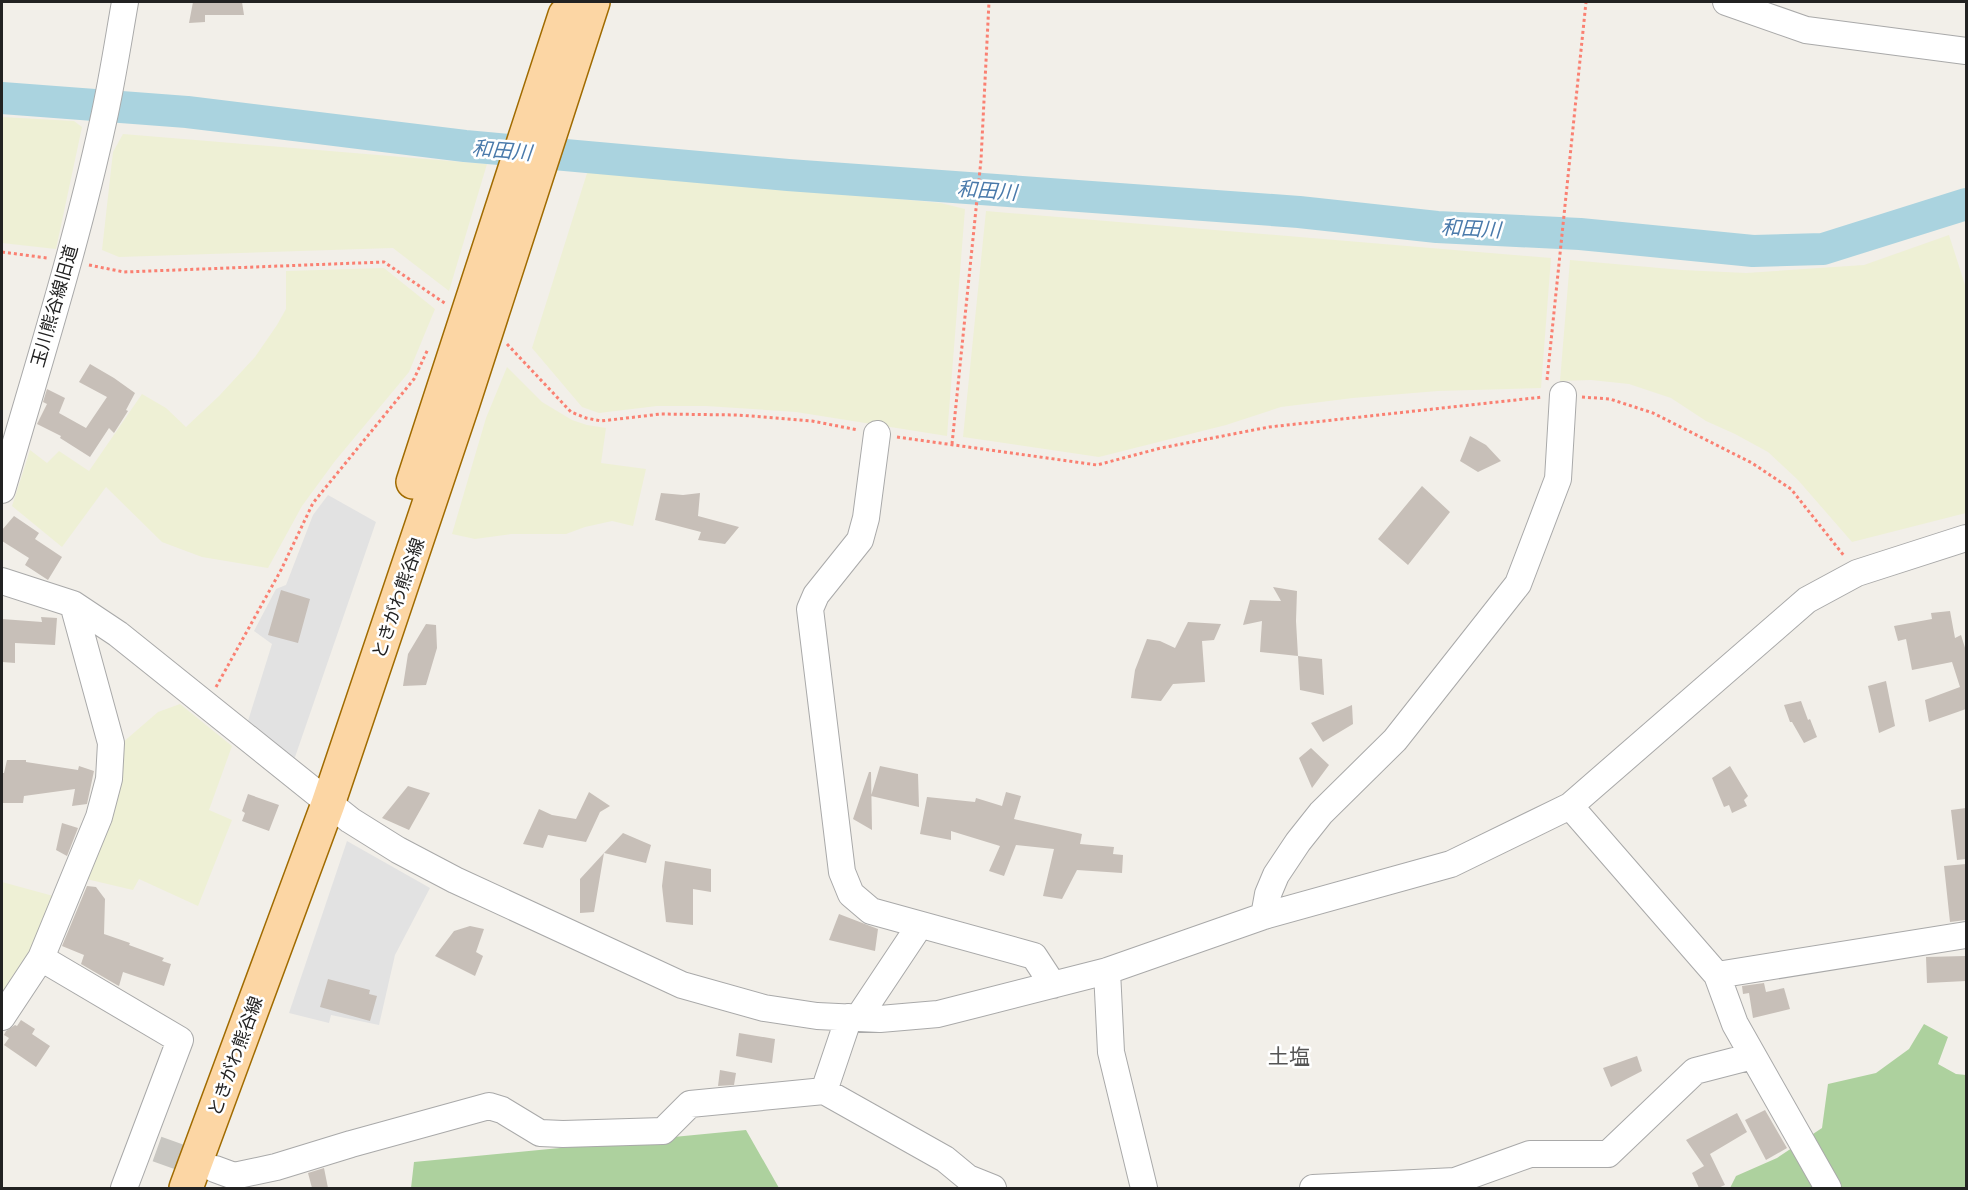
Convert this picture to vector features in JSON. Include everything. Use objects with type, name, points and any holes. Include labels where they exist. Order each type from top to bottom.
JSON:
[{"type":"main road","name":"ときがわ熊谷線","points":[[553,89],[570,2]]},
{"type":"main road","name":"ときがわ熊谷線","points":[[186,1188],[320,796],[382,580],[476,323],[553,89],[593,2]]},
{"type":"main road","name":"ときがわ熊谷線","points":[[162,1188],[320,796]]},
{"type":"street","name":"玉川熊谷線旧道","points":[[2,490],[67,261],[103,122],[125,2]]},
{"type":"street","points":[[1726,2],[1806,30],[1966,51]]},
{"type":"street","points":[[1264,916],[1268,894],[1276,875],[1315,820],[1395,740],[1518,584],[1558,479],[1555,396]]},
{"type":"street","points":[[877,434],[866,518],[860,540],[816,595],[810,609],[843,872],[851,894],[871,911],[1034,956],[1053,985]]},
{"type":"street","points":[[2,581],[74,604],[118,634],[350,820],[455,880],[682,985],[764,1008],[817,1016],[880,1018],[938,1014],[1107,971],[1264,916],[1451,864],[1570,806],[1808,600],[1857,573],[1966,538]]},
{"type":"street","points":[[2,1017],[41,958],[99,817],[109,779],[111,743],[74,604]]},
{"type":"street","points":[[1570,806],[1717,975],[1735,1024],[1828,1188]]},
{"type":"street","points":[[824,1091],[854,1018],[920,925]]},
{"type":"street","points":[[1717,975],[1966,935]]},
{"type":"street","points":[[41,958],[180,1040],[149,1146],[124,1188]]},
{"type":"street","points":[[1107,971],[1111,1052],[1150,1188]]},
{"type":"street","points":[[1313,1188],[1455,1181],[1530,1154],[1608,1154],[1695,1071],[1753,1056]]},
{"type":"street","points":[[215,1169],[234,1176],[276,1167],[489,1106],[502,1110],[540,1133],[663,1131],[690,1104],[824,1091],[945,1159],[968,1178],[993,1188]]},
{"type":"path","points":[[952,444],[981,160],[989,2]]},
{"type":"path","points":[[1555,396],[1586,2]]},
{"type":"path","points":[[2,252],[124,272],[384,262],[508,345],[571,412],[601,421],[661,414],[738,415],[812,421],[877,434],[1097,465],[1161,448],[1269,427],[1452,409],[1555,396],[1610,399],[1653,413],[1752,464],[1791,489],[1857,573]]},
{"type":"path","points":[[206,704],[280,570],[313,503],[414,379],[429,347]]},
{"type":"green space","points":[[2,117],[74,121],[82,127],[56,249],[2,243]]},
{"type":"green space","points":[[123,134],[487,164],[449,291],[393,248],[119,257],[102,250],[113,152]]},
{"type":"green space","points":[[588,170],[941,203],[965,209],[947,436],[796,412],[706,406],[657,406],[599,413],[582,407],[532,348]]},
{"type":"green space","points":[[986,211],[1551,258],[1541,388],[1438,391],[1281,407],[1226,425],[1099,457],[963,437]]},
{"type":"green space","points":[[1949,235],[1966,288],[1966,513],[1852,542],[1798,480],[1768,452],[1706,421],[1671,398],[1629,384],[1591,380],[1560,381],[1570,260],[1746,273],[1864,265]]},
{"type":"green space","points":[[384,268],[435,309],[409,372],[335,461],[302,506],[268,568],[202,557],[162,542],[106,487],[62,547],[12,506],[30,450],[47,463],[59,451],[89,471],[142,394],[166,408],[186,427],[255,357],[277,325],[286,309],[286,271]]},
{"type":"green space","points":[[507,367],[542,402],[572,420],[606,428],[601,463],[646,469],[633,526],[612,521],[566,534],[511,534],[475,539],[452,534],[486,418]]},
{"type":"green space","points":[[180,704],[232,746],[209,810],[232,820],[198,906],[139,879],[133,890],[82,878],[121,744],[158,712]]},
{"type":"green space","points":[[2,882],[57,897],[2,1010]]},
{"type":"green space","points":[[1924,1024],[1948,1037],[1938,1064],[1956,1074],[1966,1075],[1966,1188],[1730,1188],[1736,1176],[1777,1158],[1822,1128],[1828,1084],[1876,1073],[1909,1049]]},
{"type":"green space","points":[[746,1130],[779,1188],[411,1188],[414,1162]]},
{"type":"shaded area","points":[[328,495],[376,522],[294,760],[248,721],[272,644],[254,631],[276,589],[286,585],[313,515]]},
{"type":"shaded area","points":[[347,841],[430,888],[395,955],[379,1025],[331,1015],[329,1023],[289,1013]]},
{"type":"building","points":[[193,2],[242,2],[244,15],[205,15],[205,22],[189,23]]},
{"type":"building","points":[[90,364],[135,393],[126,410],[128,411],[114,433],[109,428],[90,457],[60,438],[61,436],[37,424],[47,404],[43,402],[47,389],[65,398],[59,413],[86,428],[107,397],[79,382]]},
{"type":"building","points":[[1470,436],[1486,445],[1501,461],[1478,472],[1460,461]]},
{"type":"building","points":[[1422,486],[1450,512],[1408,565],[1378,539]]},
{"type":"building","points":[[661,493],[683,495],[700,493],[698,516],[739,527],[725,544],[698,540],[701,532],[655,520]]},
{"type":"building","points":[[14,516],[39,533],[35,539],[62,557],[48,580],[25,565],[29,558],[2,541],[2,530]]},
{"type":"building","points":[[1273,587],[1297,591],[1298,656],[1260,652],[1262,621],[1243,625],[1250,600],[1281,601]]},
{"type":"building","points":[[281,590],[310,599],[298,643],[268,635]]},
{"type":"building","points":[[1950,611],[1955,638],[1961,635],[1966,651],[1966,709],[1929,722],[1925,700],[1960,687],[1952,662],[1912,670],[1906,639],[1898,641],[1894,626],[1932,619],[1931,613]]},
{"type":"building","points":[[41,617],[57,618],[55,645],[15,643],[15,663],[2,662],[2,619],[42,622]]},
{"type":"building","points":[[1188,622],[1221,624],[1214,640],[1202,641],[1205,682],[1173,684],[1161,701],[1131,698],[1135,670],[1147,639],[1160,641],[1175,648]]},
{"type":"building","points":[[426,624],[436,625],[437,648],[426,685],[403,686],[408,654]]},
{"type":"building","points":[[1298,656],[1322,659],[1324,695],[1300,690]]},
{"type":"building","points":[[1886,681],[1895,726],[1879,733],[1868,686]]},
{"type":"building","points":[[1801,701],[1817,737],[1804,743],[1790,722],[1784,705]]},
{"type":"building","points":[[1352,705],[1353,724],[1323,742],[1311,723]]},
{"type":"building","points":[[1311,748],[1329,765],[1312,788],[1299,758]]},
{"type":"building","points":[[7,760],[26,760],[26,762],[78,770],[79,766],[94,771],[87,804],[72,806],[75,789],[24,796],[23,803],[2,803],[2,773],[4,773]]},
{"type":"building","points":[[880,766],[918,774],[919,807],[871,796]]},
{"type":"building","points":[[1730,766],[1748,796],[1744,800],[1747,806],[1732,813],[1729,805],[1724,807],[1712,778]]},
{"type":"building","points":[[869,772],[871,772],[872,830],[853,819]]},
{"type":"building","points":[[408,786],[430,793],[409,830],[382,818]]},
{"type":"building","points":[[589,792],[610,806],[600,812],[586,842],[548,835],[543,848],[523,844],[539,809],[552,815],[576,819]]},
{"type":"building","points":[[1006,792],[1021,796],[1014,819],[1082,834],[1080,844],[1114,847],[1113,854],[1123,855],[1122,873],[1077,870],[1062,899],[1043,896],[1054,849],[1016,845],[1004,876],[989,871],[1000,846],[951,831],[951,840],[920,834],[927,797],[975,802],[976,798],[1002,806]]},
{"type":"building","points":[[248,794],[279,805],[269,831],[242,821],[245,813],[242,811]]},
{"type":"building","points":[[1966,808],[1966,859],[1957,860],[1951,810]]},
{"type":"building","points":[[62,823],[78,828],[67,856],[56,850]]},
{"type":"building","points":[[623,833],[651,845],[646,863],[604,853]]},
{"type":"building","points":[[604,853],[594,912],[580,913],[580,879]]},
{"type":"building","points":[[665,861],[711,869],[711,892],[693,889],[693,925],[666,922],[662,886]]},
{"type":"building","points":[[1966,864],[1966,920],[1950,922],[1944,866]]},
{"type":"building","points":[[87,886],[96,887],[105,899],[104,934],[164,958],[162,961],[171,964],[164,986],[123,972],[119,986],[81,964],[84,955],[62,946]]},
{"type":"building","points":[[839,914],[878,929],[875,951],[829,940]]},
{"type":"building","points":[[470,926],[484,929],[476,952],[483,956],[475,976],[435,956],[454,931]]},
{"type":"building","points":[[1965,956],[1966,981],[1927,983],[1926,957]]},
{"type":"building","points":[[328,979],[370,990],[369,994],[377,996],[370,1021],[320,1007]]},
{"type":"building","points":[[1764,983],[1766,992],[1784,988],[1790,1009],[1753,1018],[1749,993],[1743,994],[1742,986]]},
{"type":"building","points":[[21,1020],[35,1029],[32,1034],[50,1046],[36,1067],[4,1045],[9,1038],[4,1035],[6,1031],[17,1026]]},
{"type":"building","points":[[739,1033],[775,1039],[772,1063],[736,1056]]},
{"type":"building","points":[[1637,1056],[1642,1071],[1611,1087],[1603,1068]]},
{"type":"building","points":[[720,1070],[736,1073],[734,1085],[718,1086]]},
{"type":"building","points":[[1765,1110],[1787,1148],[1766,1160],[1745,1120]]},
{"type":"building","points":[[1737,1113],[1747,1132],[1710,1154],[1725,1185],[1718,1188],[1699,1188],[1692,1173],[1704,1166],[1686,1140]]},
{"type":"building","points":[[324,1168],[328,1188],[312,1188],[308,1173]]},
{"type":"waterway","name":"和田川","points":[[2,98],[187,112],[465,146],[788,175],[1299,212],[1437,227],[1580,234],[1753,251],[1823,249],[1966,204]]},
{"type":"tunnel","points":[[157,1149],[213,1169]]},
{"type":"district","name":"土塩","points":[[1289,1056]]}]
